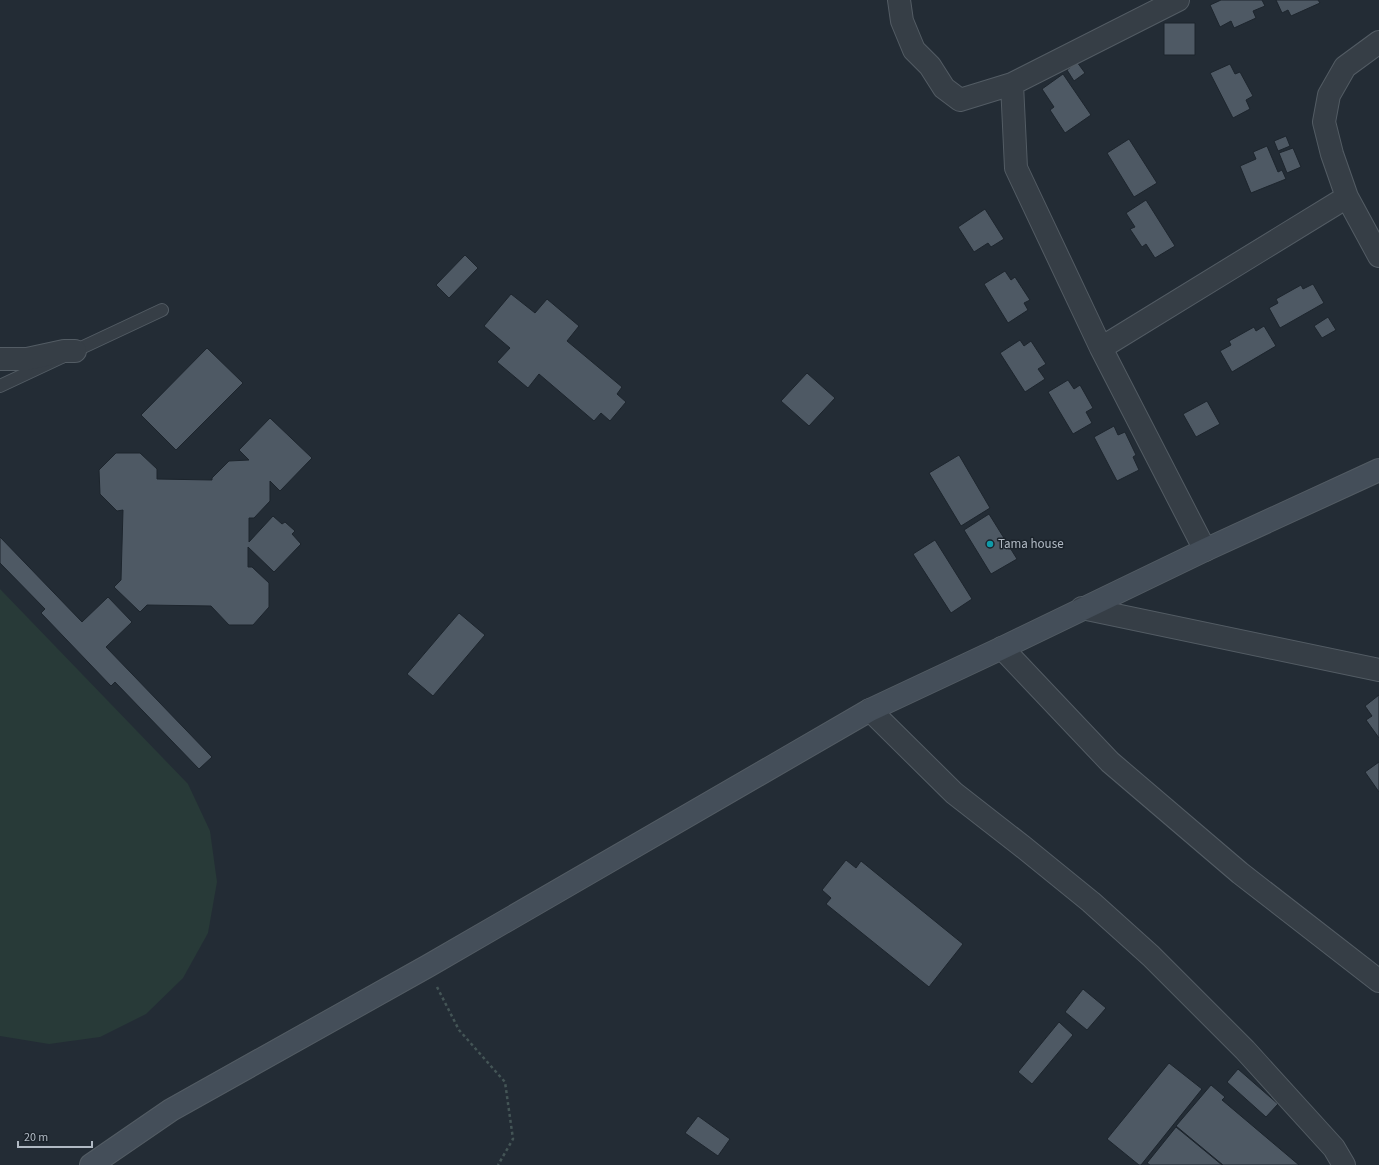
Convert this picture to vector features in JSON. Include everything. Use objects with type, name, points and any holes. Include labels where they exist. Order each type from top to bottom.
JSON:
[{"type":"street","points":[[898,0],[902,21],[914,50],[930,66],[944,88],[960,100],[1012,84],[1178,0]]},
{"type":"street","points":[[1379,42],[1346,67],[1329,95],[1324,122],[1332,154],[1346,197],[1379,256]]},
{"type":"street","points":[[1012,84],[1016,168],[1101,348],[1205,550]]},
{"type":"street","points":[[1101,348],[1346,197]]},
{"type":"street","points":[[0,359],[27,359],[64,351],[75,351]]},
{"type":"street","points":[[91,1165],[171,1110],[428,966],[870,710],[1205,550],[1379,470]]},
{"type":"street","points":[[1082,608],[1379,670]]},
{"type":"street","points":[[1002,648],[1110,762],[1240,873],[1379,981]]},
{"type":"street","points":[[870,710],[954,793],[1091,902],[1151,956],[1245,1050],[1334,1148],[1344,1165]]},
{"type":"lane","points":[[0,386],[162,310]]},
{"type":"path","points":[[428,966],[458,1030],[505,1082],[513,1139],[498,1165]]},
{"type":"shaded area","points":[[0,589],[188,784],[210,831],[217,882],[208,933],[183,978],[146,1014],[100,1037],[49,1044],[0,1036]]},
{"type":"building","points":[[1221,0],[1262,0],[1265,6],[1253,11],[1256,18],[1234,28],[1231,21],[1220,27],[1210,5]]},
{"type":"building","points":[[1276,0],[1318,0],[1320,3],[1291,16],[1288,10],[1282,13]]},
{"type":"building","points":[[1164,23],[1195,23],[1195,55],[1164,55]]},
{"type":"building","points":[[1077,62],[1085,73],[1074,81],[1067,70]]},
{"type":"building","points":[[1230,64],[1235,74],[1240,72],[1253,96],[1246,100],[1250,109],[1233,118],[1210,73]]},
{"type":"building","points":[[1063,74],[1091,115],[1065,133],[1050,110],[1054,107],[1042,89]]},
{"type":"building","points":[[1286,136],[1290,146],[1278,151],[1274,141]]},
{"type":"building","points":[[1129,139],[1157,183],[1134,197],[1107,153]]},
{"type":"building","points":[[1267,146],[1278,172],[1282,170],[1286,179],[1251,193],[1240,166],[1256,159],[1253,152]]},
{"type":"building","points":[[1293,148],[1301,167],[1287,173],[1279,153]]},
{"type":"building","points":[[1146,200],[1175,246],[1155,258],[1146,244],[1142,247],[1130,229],[1135,227],[1126,213]]},
{"type":"building","points":[[985,209],[1004,239],[991,247],[988,243],[974,252],[958,227]]},
{"type":"building","points":[[465,255],[478,268],[449,298],[436,285]]},
{"type":"building","points":[[1005,271],[1011,280],[1015,277],[1030,300],[1024,303],[1028,310],[1008,323],[984,284]]},
{"type":"building","points":[[1313,284],[1324,303],[1280,328],[1269,308],[1278,303],[1276,299],[1301,285],[1303,289]]},
{"type":"building","points":[[511,294],[535,313],[547,299],[579,326],[567,341],[622,387],[617,394],[626,402],[610,421],[601,413],[594,421],[539,374],[528,388],[497,362],[510,348],[484,326]]},
{"type":"building","points":[[1328,317],[1336,330],[1322,338],[1314,326]]},
{"type":"building","points":[[1264,326],[1276,346],[1232,372],[1220,351],[1231,345],[1229,341],[1254,327],[1256,331]]},
{"type":"building","points":[[1020,340],[1024,346],[1031,341],[1046,364],[1038,369],[1045,379],[1025,392],[1000,353]]},
{"type":"building","points":[[207,348],[243,383],[176,450],[141,415]]},
{"type":"building","points":[[807,373],[835,398],[809,426],[781,401]]},
{"type":"building","points":[[1068,380],[1074,389],[1080,385],[1093,408],[1086,412],[1092,423],[1073,434],[1048,392]]},
{"type":"building","points":[[1207,401],[1220,424],[1196,437],[1183,414]]},
{"type":"building","points":[[270,418],[312,458],[280,491],[270,481],[270,501],[254,518],[249,518],[249,542],[273,516],[282,524],[285,522],[295,531],[292,534],[301,544],[274,572],[248,547],[248,567],[252,567],[269,583],[269,607],[253,625],[229,625],[211,606],[147,605],[140,612],[114,587],[121,580],[123,510],[117,511],[100,494],[99,470],[116,453],[140,453],[157,469],[157,479],[212,480],[212,478],[229,461],[249,460],[239,450]]},
{"type":"building","points":[[1114,426],[1118,435],[1125,432],[1136,455],[1133,457],[1139,470],[1117,481],[1094,437]]},
{"type":"building","points":[[959,455],[990,508],[961,526],[929,473]]},
{"type":"building","name":"Tama house","points":[[989,514],[1017,559],[991,574],[964,530]]},
{"type":"building","points":[[0,537],[82,622],[108,597],[132,622],[106,647],[212,757],[199,769],[115,682],[111,686],[41,613],[45,609],[0,563]]},
{"type":"building","points":[[935,540],[972,599],[951,613],[913,554]]},
{"type":"building","points":[[459,613],[485,635],[433,696],[407,674]]},
{"type":"building","points":[[1379,695],[1379,738],[1366,720],[1372,716],[1365,706]]},
{"type":"building","points":[[1379,762],[1379,792],[1365,772]]},
{"type":"building","points":[[846,860],[856,868],[861,861],[963,944],[929,987],[826,904],[831,898],[822,890]]},
{"type":"building","points":[[1083,989],[1106,1008],[1087,1030],[1065,1012]]},
{"type":"building","points":[[1059,1022],[1073,1035],[1032,1084],[1018,1072]]},
{"type":"building","points":[[1169,1063],[1202,1089],[1141,1165],[1139,1165],[1107,1139]]},
{"type":"building","points":[[1238,1069],[1278,1104],[1266,1117],[1227,1082]]},
{"type":"building","points":[[1211,1085],[1225,1097],[1222,1100],[1299,1165],[1223,1165],[1176,1126]]},
{"type":"building","points":[[698,1116],[730,1139],[718,1156],[685,1133]]},
{"type":"building","points":[[1176,1127],[1222,1165],[1150,1165],[1147,1163]]},
{"type":"place","name":"Tama house","points":[[990,544]]}]
